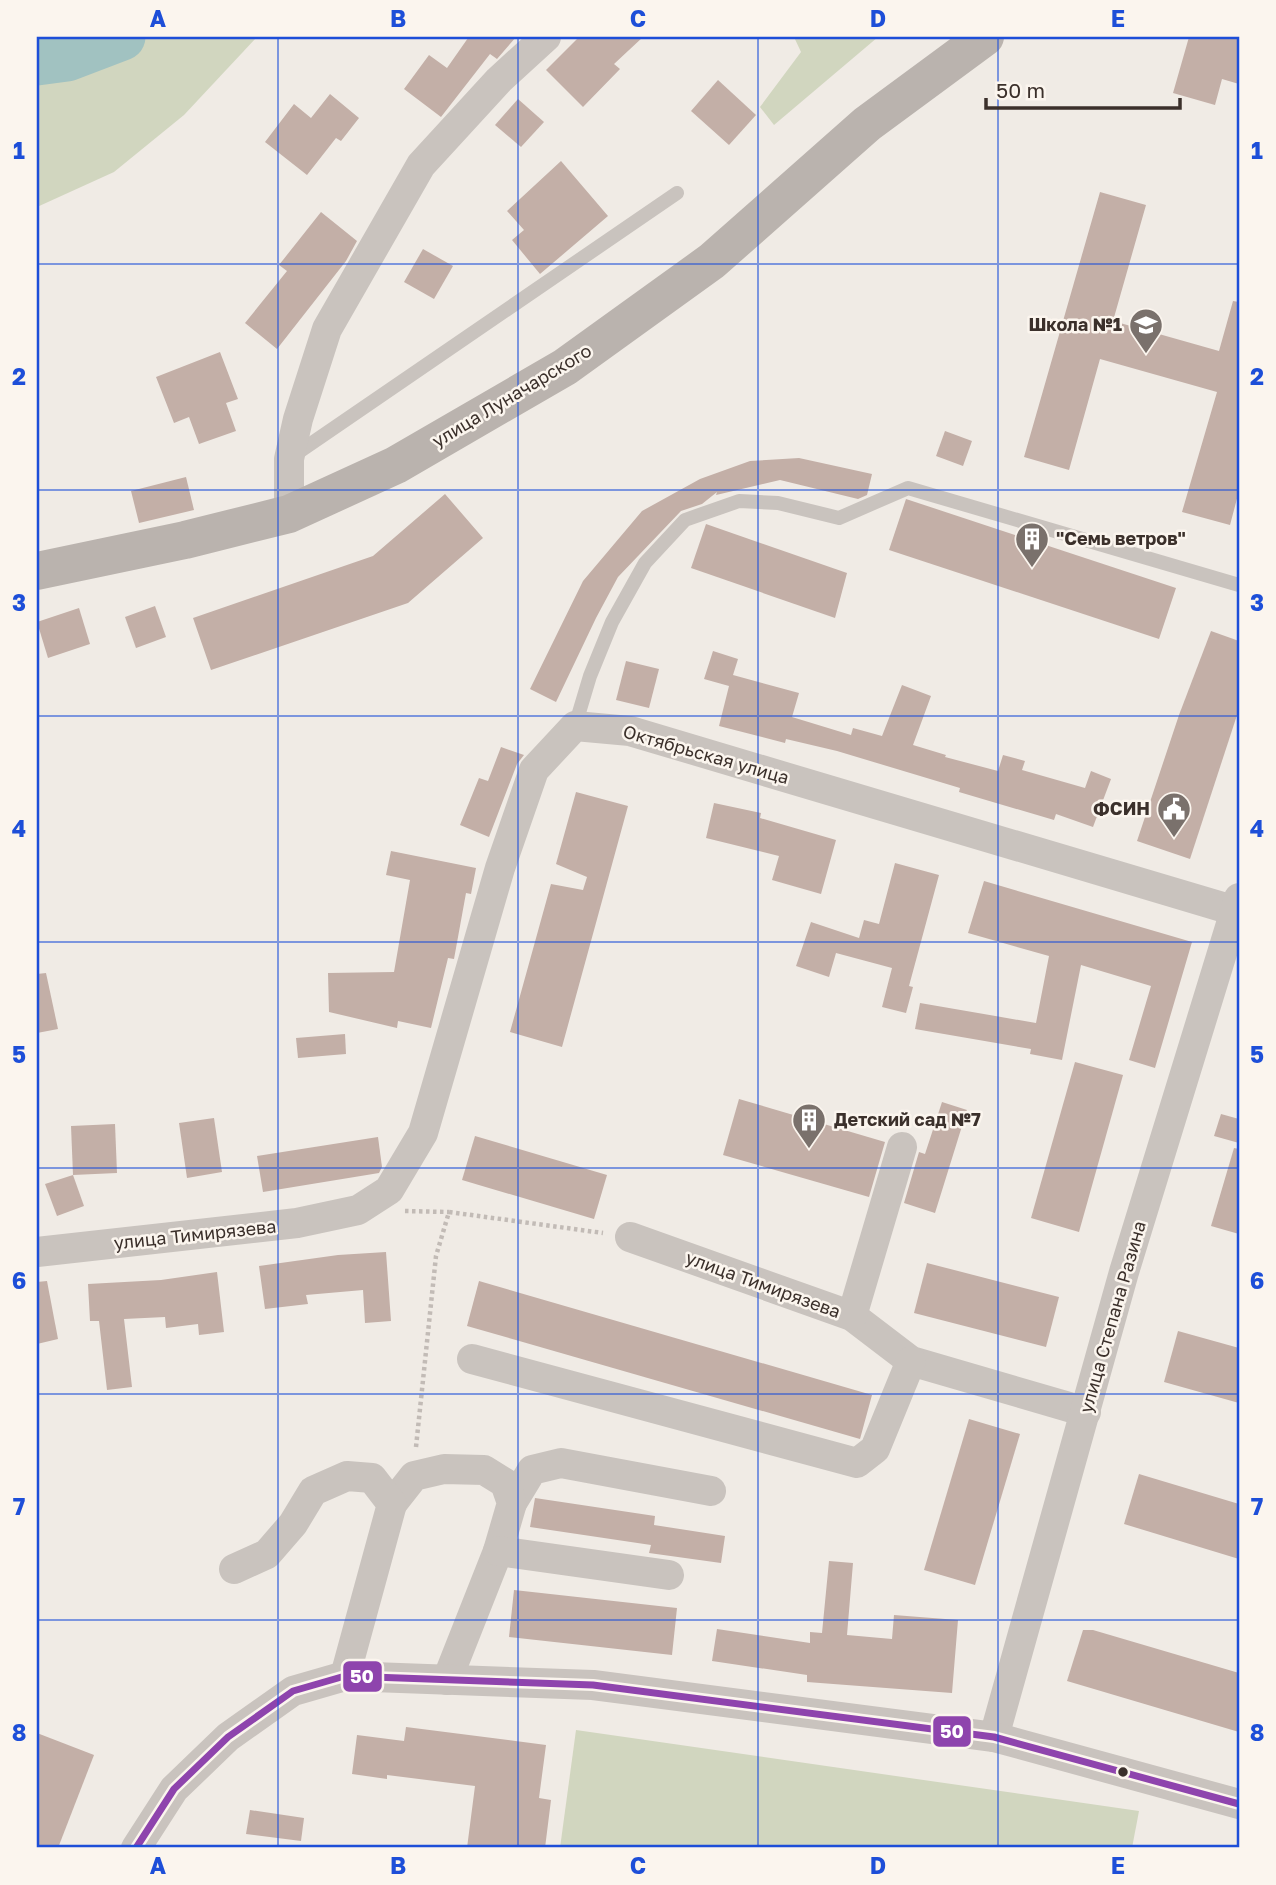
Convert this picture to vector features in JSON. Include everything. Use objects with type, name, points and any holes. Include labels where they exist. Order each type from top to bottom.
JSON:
[{"type":"main road","name":"улица Луначарского","points":[[37,571],[185,540],[289,514],[396,465],[565,367],[712,261],[867,124],[985,37]]},
{"type":"street","points":[[289,514],[289,459],[327,329],[421,165],[499,80],[547,37]]},
{"type":"street","name":"Октябрьская улица","points":[[575,726],[630,731],[1238,907]]},
{"type":"street","name":"улица Тимирязева","points":[[37,1252],[297,1223],[358,1210],[389,1190],[423,1133],[500,868],[534,770],[575,726]]},
{"type":"street","name":"улица Степана Разина","points":[[993,1737],[1124,1272],[1238,907]]},
{"type":"street","points":[[852,1316],[902,1147]]},
{"type":"street","name":"улица Тимирязева","points":[[630,1237],[852,1316],[911,1361],[1086,1412]]},
{"type":"street","points":[[472,1359],[858,1463],[875,1449],[911,1361]]},
{"type":"street","points":[[447,1680],[498,1551],[512,1503],[532,1469],[561,1463],[711,1491]]},
{"type":"street","points":[[345,1676],[392,1504],[414,1476],[444,1469],[484,1471],[505,1483],[512,1503]]},
{"type":"street","points":[[234,1569],[267,1554],[293,1524],[313,1491],[347,1476],[372,1478],[392,1504]]},
{"type":"street","points":[[498,1551],[668,1575]]},
{"type":"street","points":[[136,1848],[174,1789],[228,1737],[293,1691],[345,1676],[593,1685],[993,1737],[1239,1804]]},
{"type":"lane","points":[[289,459],[677,193]]},
{"type":"lane","points":[[575,726],[590,676],[612,622],[645,563],[685,520],[739,501],[778,503],[839,518],[908,488],[1239,585]]},
{"type":"path","points":[[414,1476],[436,1256],[449,1212],[630,1237]]},
{"type":"green space","points":[[37,37],[257,37],[184,115],[114,172],[37,207]]},
{"type":"green space","points":[[794,37],[878,37],[774,125],[760,107],[801,52]]},
{"type":"green space","points":[[576,1730],[1139,1811],[1132,1848],[560,1848]]},
{"type":"building","points":[[466,37],[516,37],[497,59],[490,54],[441,117],[404,89],[429,55],[447,68],[468,38]]},
{"type":"building","points":[[579,37],[643,37],[614,64],[620,69],[583,107],[546,70]]},
{"type":"building","points":[[1189,37],[1239,37],[1239,84],[1222,79],[1215,105],[1173,93]]},
{"type":"building","points":[[718,80],[756,115],[729,145],[691,111]]},
{"type":"building","points":[[330,94],[359,118],[341,141],[336,138],[307,175],[265,142],[294,104],[311,118]]},
{"type":"building","points":[[518,99],[544,122],[521,147],[495,125]]},
{"type":"building","points":[[561,161],[608,216],[540,274],[512,240],[524,230],[507,211]]},
{"type":"building","name":"Школа №1","points":[[1100,192],[1146,205],[1113,321],[1219,351],[1233,301],[1239,302],[1239,491],[1230,525],[1182,512],[1217,392],[1100,359],[1069,470],[1024,457]]},
{"type":"building","points":[[321,212],[357,241],[346,261],[277,349],[245,323],[287,271],[279,265]]},
{"type":"building","points":[[423,249],[453,266],[434,299],[404,282]]},
{"type":"building","points":[[220,352],[238,399],[226,403],[236,431],[199,444],[189,417],[174,423],[156,377]]},
{"type":"building","points":[[945,431],[972,441],[963,466],[936,456]]},
{"type":"building","points":[[799,458],[872,474],[867,495],[858,499],[780,480],[716,495],[717,492],[702,504],[681,511],[618,577],[556,702],[530,689],[583,581],[642,511],[700,479],[750,461]]},
{"type":"building","points":[[186,477],[194,510],[139,523],[131,491]]},
{"type":"building","points":[[445,494],[483,538],[408,603],[211,670],[193,618],[373,556]]},
{"type":"building","name":"\"Семь ветров\"","points":[[906,499],[1176,588],[1159,639],[889,550]]},
{"type":"building","points":[[706,524],[847,573],[835,618],[691,568]]},
{"type":"building","points":[[155,606],[166,637],[136,648],[125,617]]},
{"type":"building","points":[[79,608],[90,644],[48,658],[37,622]]},
{"type":"building","points":[[1211,631],[1239,641],[1239,709],[1190,859],[1137,841],[1179,715]]},
{"type":"building","points":[[713,651],[738,659],[733,675],[799,693],[792,717],[851,735],[853,728],[882,736],[902,685],[931,696],[913,745],[946,755],[945,757],[998,771],[1003,755],[1025,761],[1022,770],[1085,788],[1091,771],[1111,779],[1093,827],[1056,814],[1054,820],[959,792],[960,788],[837,751],[786,739],[785,743],[719,726],[729,686],[704,679]]},
{"type":"building","points":[[626,661],[659,669],[649,708],[616,700]]},
{"type":"building","points":[[501,747],[524,755],[517,764],[489,837],[460,825],[479,778],[488,781]]},
{"type":"building","points":[[576,792],[628,806],[562,1047],[510,1032],[551,884],[583,890],[587,877],[556,864]]},
{"type":"building","points":[[714,803],[761,813],[760,818],[836,840],[821,894],[772,880],[779,856],[706,838]]},
{"type":"building","points":[[391,851],[476,868],[471,894],[466,893],[454,959],[448,958],[431,1028],[398,1021],[397,1028],[329,1012],[328,973],[394,972],[410,880],[386,875]]},
{"type":"building","points":[[895,863],[939,875],[909,986],[913,987],[906,1013],[882,1007],[892,968],[836,953],[829,977],[796,966],[811,922],[859,938],[864,920],[879,924]]},
{"type":"building","points":[[984,881],[1192,942],[1155,1068],[1129,1060],[1151,986],[1081,965],[1062,1060],[1030,1054],[1031,1049],[915,1029],[920,1003],[1036,1023],[1049,956],[968,933]]},
{"type":"building","points":[[46,973],[58,1029],[37,1033],[37,974]]},
{"type":"building","points":[[345,1034],[346,1054],[298,1058],[296,1038]]},
{"type":"building","points":[[1075,1062],[1123,1075],[1079,1232],[1031,1218]]},
{"type":"building","name":"Детский сад №7","points":[[739,1099],[885,1142],[869,1197],[723,1155]]},
{"type":"building","points":[[942,1102],[967,1110],[935,1213],[904,1203],[919,1152],[925,1154]]},
{"type":"building","points":[[1221,1114],[1239,1119],[1239,1143],[1214,1136]]},
{"type":"building","points":[[214,1118],[222,1172],[187,1178],[179,1123]]},
{"type":"building","points":[[115,1124],[117,1173],[73,1175],[71,1126]]},
{"type":"building","points":[[475,1136],[607,1175],[594,1219],[462,1180]]},
{"type":"building","points":[[378,1137],[382,1167],[379,1173],[263,1192],[257,1156]]},
{"type":"building","points":[[1234,1148],[1239,1149],[1239,1234],[1211,1226]]},
{"type":"building","points":[[73,1175],[84,1206],[57,1216],[45,1184]]},
{"type":"building","points":[[386,1252],[391,1321],[365,1323],[363,1290],[306,1295],[308,1304],[265,1309],[259,1266],[338,1255]]},
{"type":"building","points":[[927,1263],[1059,1297],[1046,1347],[914,1313]]},
{"type":"building","points":[[217,1272],[224,1332],[199,1335],[198,1324],[166,1328],[165,1317],[124,1319],[132,1387],[107,1390],[99,1321],[90,1321],[88,1284],[161,1280]]},
{"type":"building","points":[[47,1281],[58,1339],[37,1344],[37,1282]]},
{"type":"building","points":[[479,1281],[872,1395],[860,1439],[467,1326]]},
{"type":"building","points":[[1178,1331],[1239,1348],[1239,1403],[1164,1382]]},
{"type":"building","points":[[969,1419],[1020,1434],[975,1585],[924,1570]]},
{"type":"building","points":[[1139,1474],[1239,1504],[1239,1559],[1124,1524]]},
{"type":"building","points":[[535,1498],[655,1516],[654,1525],[725,1536],[721,1563],[649,1553],[651,1545],[530,1527]]},
{"type":"building","points":[[829,1561],[853,1563],[847,1635],[892,1639],[894,1615],[958,1620],[952,1693],[807,1682],[807,1675],[712,1661],[717,1629],[810,1643],[810,1632],[822,1633]]},
{"type":"building","points":[[514,1590],[677,1608],[672,1655],[509,1637]]},
{"type":"building","points":[[1083,1630],[1093,1630],[1239,1673],[1239,1732],[1067,1681]]},
{"type":"building","points":[[406,1727],[546,1745],[539,1798],[551,1800],[545,1848],[467,1848],[475,1786],[387,1775],[387,1779],[352,1774],[357,1735],[404,1741]]},
{"type":"building","points":[[37,1733],[94,1755],[58,1848],[37,1848]]},
{"type":"building","points":[[250,1810],[304,1818],[301,1841],[246,1834]]},
{"type":"waterway","points":[[37,62],[67,58],[122,37]]},
{"type":"transit line","name":"50","points":[[136,1848],[174,1789],[228,1737],[293,1691],[345,1676],[593,1685],[994,1737],[1239,1804]]},
{"type":"place","name":"Школа №1","points":[[1146,355]]},
{"type":"place","name":"\"Семь ветров\"","points":[[1032,569]]},
{"type":"place","name":"ФСИН","points":[[1174,839]]},
{"type":"place","name":"Детский сад №7","points":[[809,1150]]}]
